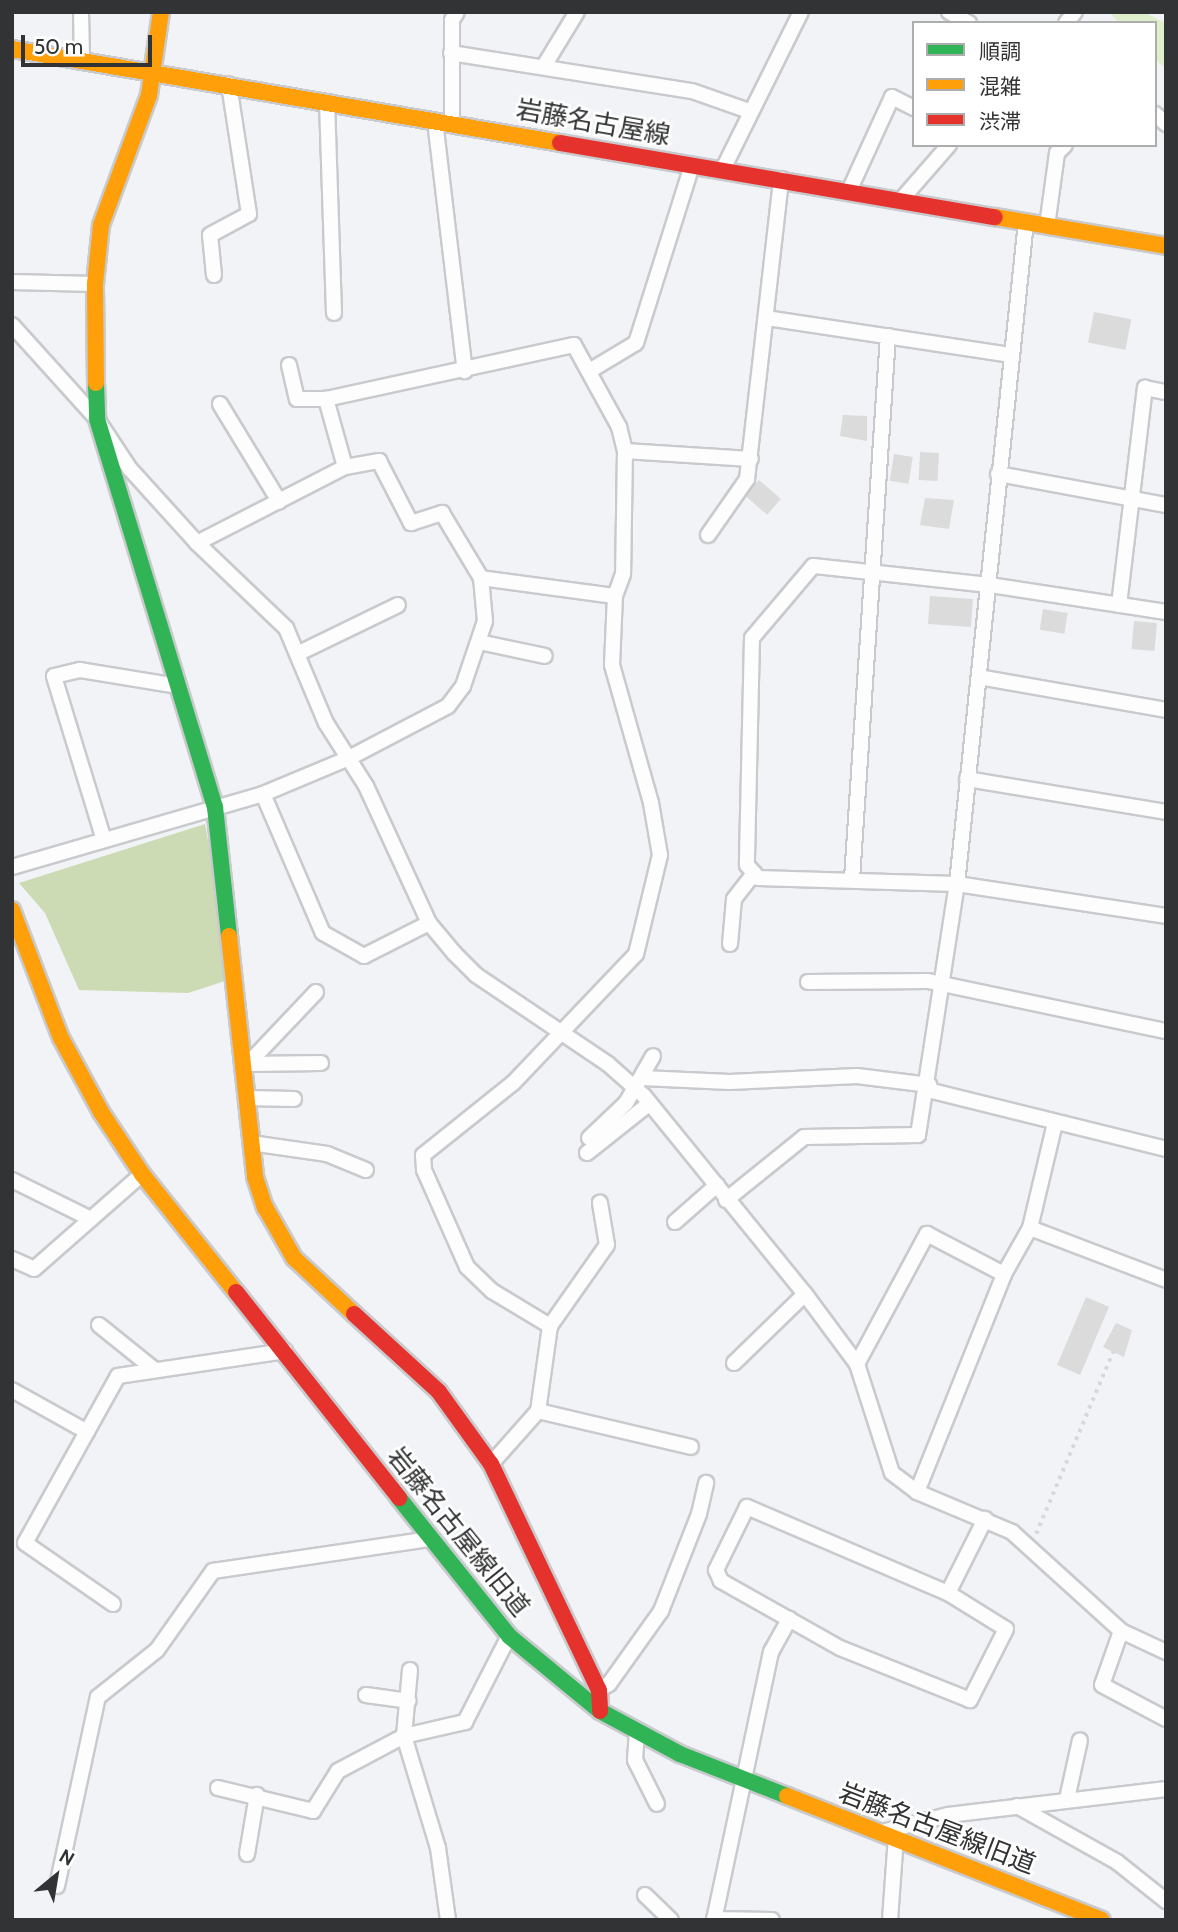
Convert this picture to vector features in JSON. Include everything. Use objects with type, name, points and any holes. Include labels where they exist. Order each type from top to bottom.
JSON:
[{"type":"street","points":[[80,12],[82,59]]},
{"type":"street","points":[[161,12],[149,95],[101,225],[95,285],[97,419],[215,807],[255,1177],[265,1207],[294,1258],[439,1392],[491,1464],[599,1690],[600,1711]]},
{"type":"street","points":[[453,124],[452,20],[457,12]]},
{"type":"street","points":[[544,66],[577,12]]},
{"type":"street","points":[[723,169],[749,111],[801,12]]},
{"type":"street","points":[[949,12],[965,21]]},
{"type":"street","name":"岩藤名古屋線","points":[[12,48],[1166,246]]},
{"type":"street","points":[[451,53],[692,91],[749,111]]},
{"type":"street","points":[[214,275],[210,235],[249,214],[229,85]]},
{"type":"street","points":[[849,191],[892,97],[912,106]]},
{"type":"street","points":[[327,102],[334,313]]},
{"type":"street","points":[[435,121],[464,370]]},
{"type":"street","points":[[901,200],[947,147]]},
{"type":"street","points":[[1047,226],[1058,153],[1063,147]]},
{"type":"street","points":[[591,370],[636,343],[692,164]]},
{"type":"street","points":[[708,535],[747,479],[781,179]]},
{"type":"street","points":[[726,1200],[804,1137],[918,1135],[944,987],[957,884],[1026,222]]},
{"type":"street","points":[[12,282],[95,285]]},
{"type":"street","points":[[766,318],[1011,355]]},
{"type":"street","points":[[12,325],[97,419],[131,469],[197,543],[286,628],[326,723],[349,758],[429,923],[476,975],[639,1083],[650,1103],[717,1185],[726,1200],[805,1294],[857,1364],[892,1473],[917,1492],[1012,1532],[1121,1631],[1166,1652]]},
{"type":"street","points":[[852,879],[888,336]]},
{"type":"street","points":[[289,365],[297,399],[326,399],[574,345],[591,370],[619,427],[625,451],[623,574],[615,596],[612,665],[652,803],[660,855],[636,954],[513,1083],[424,1155],[424,1170],[467,1267],[492,1291],[550,1326]]},
{"type":"street","points":[[1119,605],[1145,388],[1166,392]]},
{"type":"street","points":[[326,399],[345,467]]},
{"type":"street","points":[[220,404],[279,501]]},
{"type":"street","points":[[625,451],[751,459]]},
{"type":"street","points":[[12,867],[263,794],[349,758],[448,706],[463,686],[485,621],[481,578],[442,513],[411,523],[379,461],[345,467],[197,543]]},
{"type":"street","points":[[998,474],[1166,505]]},
{"type":"street","points":[[1166,612],[989,585],[813,566],[752,638],[747,865],[758,878],[957,884],[1166,916]]},
{"type":"street","points":[[481,578],[615,596]]},
{"type":"street","points":[[297,654],[398,606]]},
{"type":"street","points":[[478,642],[545,656]]},
{"type":"street","points":[[104,840],[54,676],[80,670],[178,686]]},
{"type":"street","points":[[979,677],[1166,710]]},
{"type":"street","points":[[968,779],[1166,812]]},
{"type":"street","points":[[263,794],[323,933],[364,956],[429,923]]},
{"type":"street","points":[[730,944],[734,899],[754,873]]},
{"type":"street","name":"岩藤名古屋線旧道","points":[[12,910],[61,1038],[101,1112],[142,1174],[285,1351],[429,1539],[509,1636],[600,1711],[637,1731],[746,1783],[889,1835],[1101,1920]]},
{"type":"street","points":[[808,982],[928,981],[944,987],[1166,1031]]},
{"type":"street","points":[[245,1067],[316,992]]},
{"type":"street","points":[[650,1103],[588,1145],[639,1083],[653,1056]]},
{"type":"street","points":[[245,1067],[321,1063]]},
{"type":"street","points":[[639,1083],[857,1076],[928,1087],[1055,1123],[1166,1149]]},
{"type":"street","points":[[246,1098],[294,1099]]},
{"type":"street","points":[[917,1492],[1004,1273],[1030,1228],[1055,1123]]},
{"type":"street","points":[[251,1143],[327,1154],[366,1170]]},
{"type":"street","points":[[12,1259],[34,1269],[142,1174]]},
{"type":"street","points":[[12,1180],[91,1219]]},
{"type":"street","points":[[675,1222],[717,1185]]},
{"type":"street","points":[[491,1464],[538,1411],[550,1326],[607,1245],[600,1203]]},
{"type":"street","points":[[1030,1228],[1166,1280]]},
{"type":"street","points":[[857,1364],[927,1234],[1004,1273]]},
{"type":"street","points":[[734,1363],[805,1294]]},
{"type":"street","points":[[99,1325],[155,1370]]},
{"type":"street","points":[[113,1604],[19,1539],[87,1432],[118,1376],[285,1351]]},
{"type":"street","points":[[12,1390],[87,1432]]},
{"type":"street","points":[[538,1411],[691,1447]]},
{"type":"street","points":[[599,1690],[609,1684],[660,1611],[699,1514],[706,1483]]},
{"type":"street","points":[[747,1507],[948,1593],[1006,1629],[970,1700],[841,1648],[789,1619],[721,1581],[716,1570],[747,1507]]},
{"type":"street","points":[[948,1593],[985,1519]]},
{"type":"street","points":[[57,1886],[98,1697],[156,1650],[214,1571],[429,1539]]},
{"type":"street","points":[[772,1920],[714,1919],[746,1783],[771,1652],[789,1619]]},
{"type":"street","points":[[1121,1631],[1102,1685],[1166,1719]]},
{"type":"street","points":[[218,1788],[257,1795],[313,1811],[338,1771],[404,1736],[464,1722],[509,1636]]},
{"type":"street","points":[[410,1670],[404,1736],[438,1848],[449,1920]]},
{"type":"street","points":[[366,1695],[409,1701]]},
{"type":"street","points":[[637,1731],[635,1760],[657,1804]]},
{"type":"street","points":[[1067,1799],[1080,1740]]},
{"type":"street","points":[[890,1920],[889,1835],[898,1824],[1067,1799],[1166,1788]]},
{"type":"street","points":[[247,1854],[257,1795]]},
{"type":"street","points":[[1017,1806],[1117,1862],[1166,1901]]},
{"type":"street","points":[[645,1895],[671,1920]]},
{"type":"path","points":[[1029,1548],[1113,1352]]},
{"type":"green space","points":[[1109,12],[1143,12],[1166,23],[1166,69],[1157,61],[1157,21],[1117,21]]},
{"type":"green space","points":[[205,824],[221,912],[225,981],[188,993],[79,990],[45,913],[19,883]]},
{"type":"building","points":[[1094,312],[1131,319],[1125,350],[1088,342]]},
{"type":"building","points":[[843,415],[867,416],[867,441],[840,436]]},
{"type":"building","points":[[920,452],[939,453],[938,481],[919,480]]},
{"type":"building","points":[[894,454],[913,457],[909,484],[890,481]]},
{"type":"building","points":[[759,480],[781,499],[767,515],[745,496]]},
{"type":"building","points":[[925,498],[954,500],[949,529],[920,525]]},
{"type":"building","points":[[930,596],[973,599],[971,627],[928,624]]},
{"type":"building","points":[[1043,609],[1068,613],[1064,634],[1040,630]]},
{"type":"building","points":[[1134,621],[1157,623],[1154,651],[1132,649]]},
{"type":"building","points":[[1086,1297],[1109,1307],[1080,1375],[1057,1365]]},
{"type":"building","points":[[1116,1323],[1132,1330],[1124,1357],[1103,1347]]},
{"type":"traffic: fast","points":[[96,383],[97,419],[215,807],[229,936]]},
{"type":"traffic: fast","points":[[399,1498],[509,1636],[600,1711],[680,1754],[787,1796]]},
{"type":"traffic: slow","points":[[96,383],[95,284],[101,225],[149,95],[161,12]]},
{"type":"traffic: slow","points":[[12,49],[560,143]]},
{"type":"traffic: slow","points":[[995,217],[1166,246]]},
{"type":"traffic: slow","points":[[12,910],[61,1038],[101,1112],[142,1174],[236,1292]]},
{"type":"traffic: slow","points":[[229,936],[255,1177],[265,1207],[294,1258],[354,1314]]},
{"type":"traffic: slow","points":[[787,1796],[1101,1920]]},
{"type":"traffic: jam","points":[[560,143],[995,217]]},
{"type":"traffic: jam","points":[[236,1292],[399,1498]]},
{"type":"traffic: jam","points":[[354,1314],[439,1392],[491,1464],[599,1690],[600,1711]]}]
